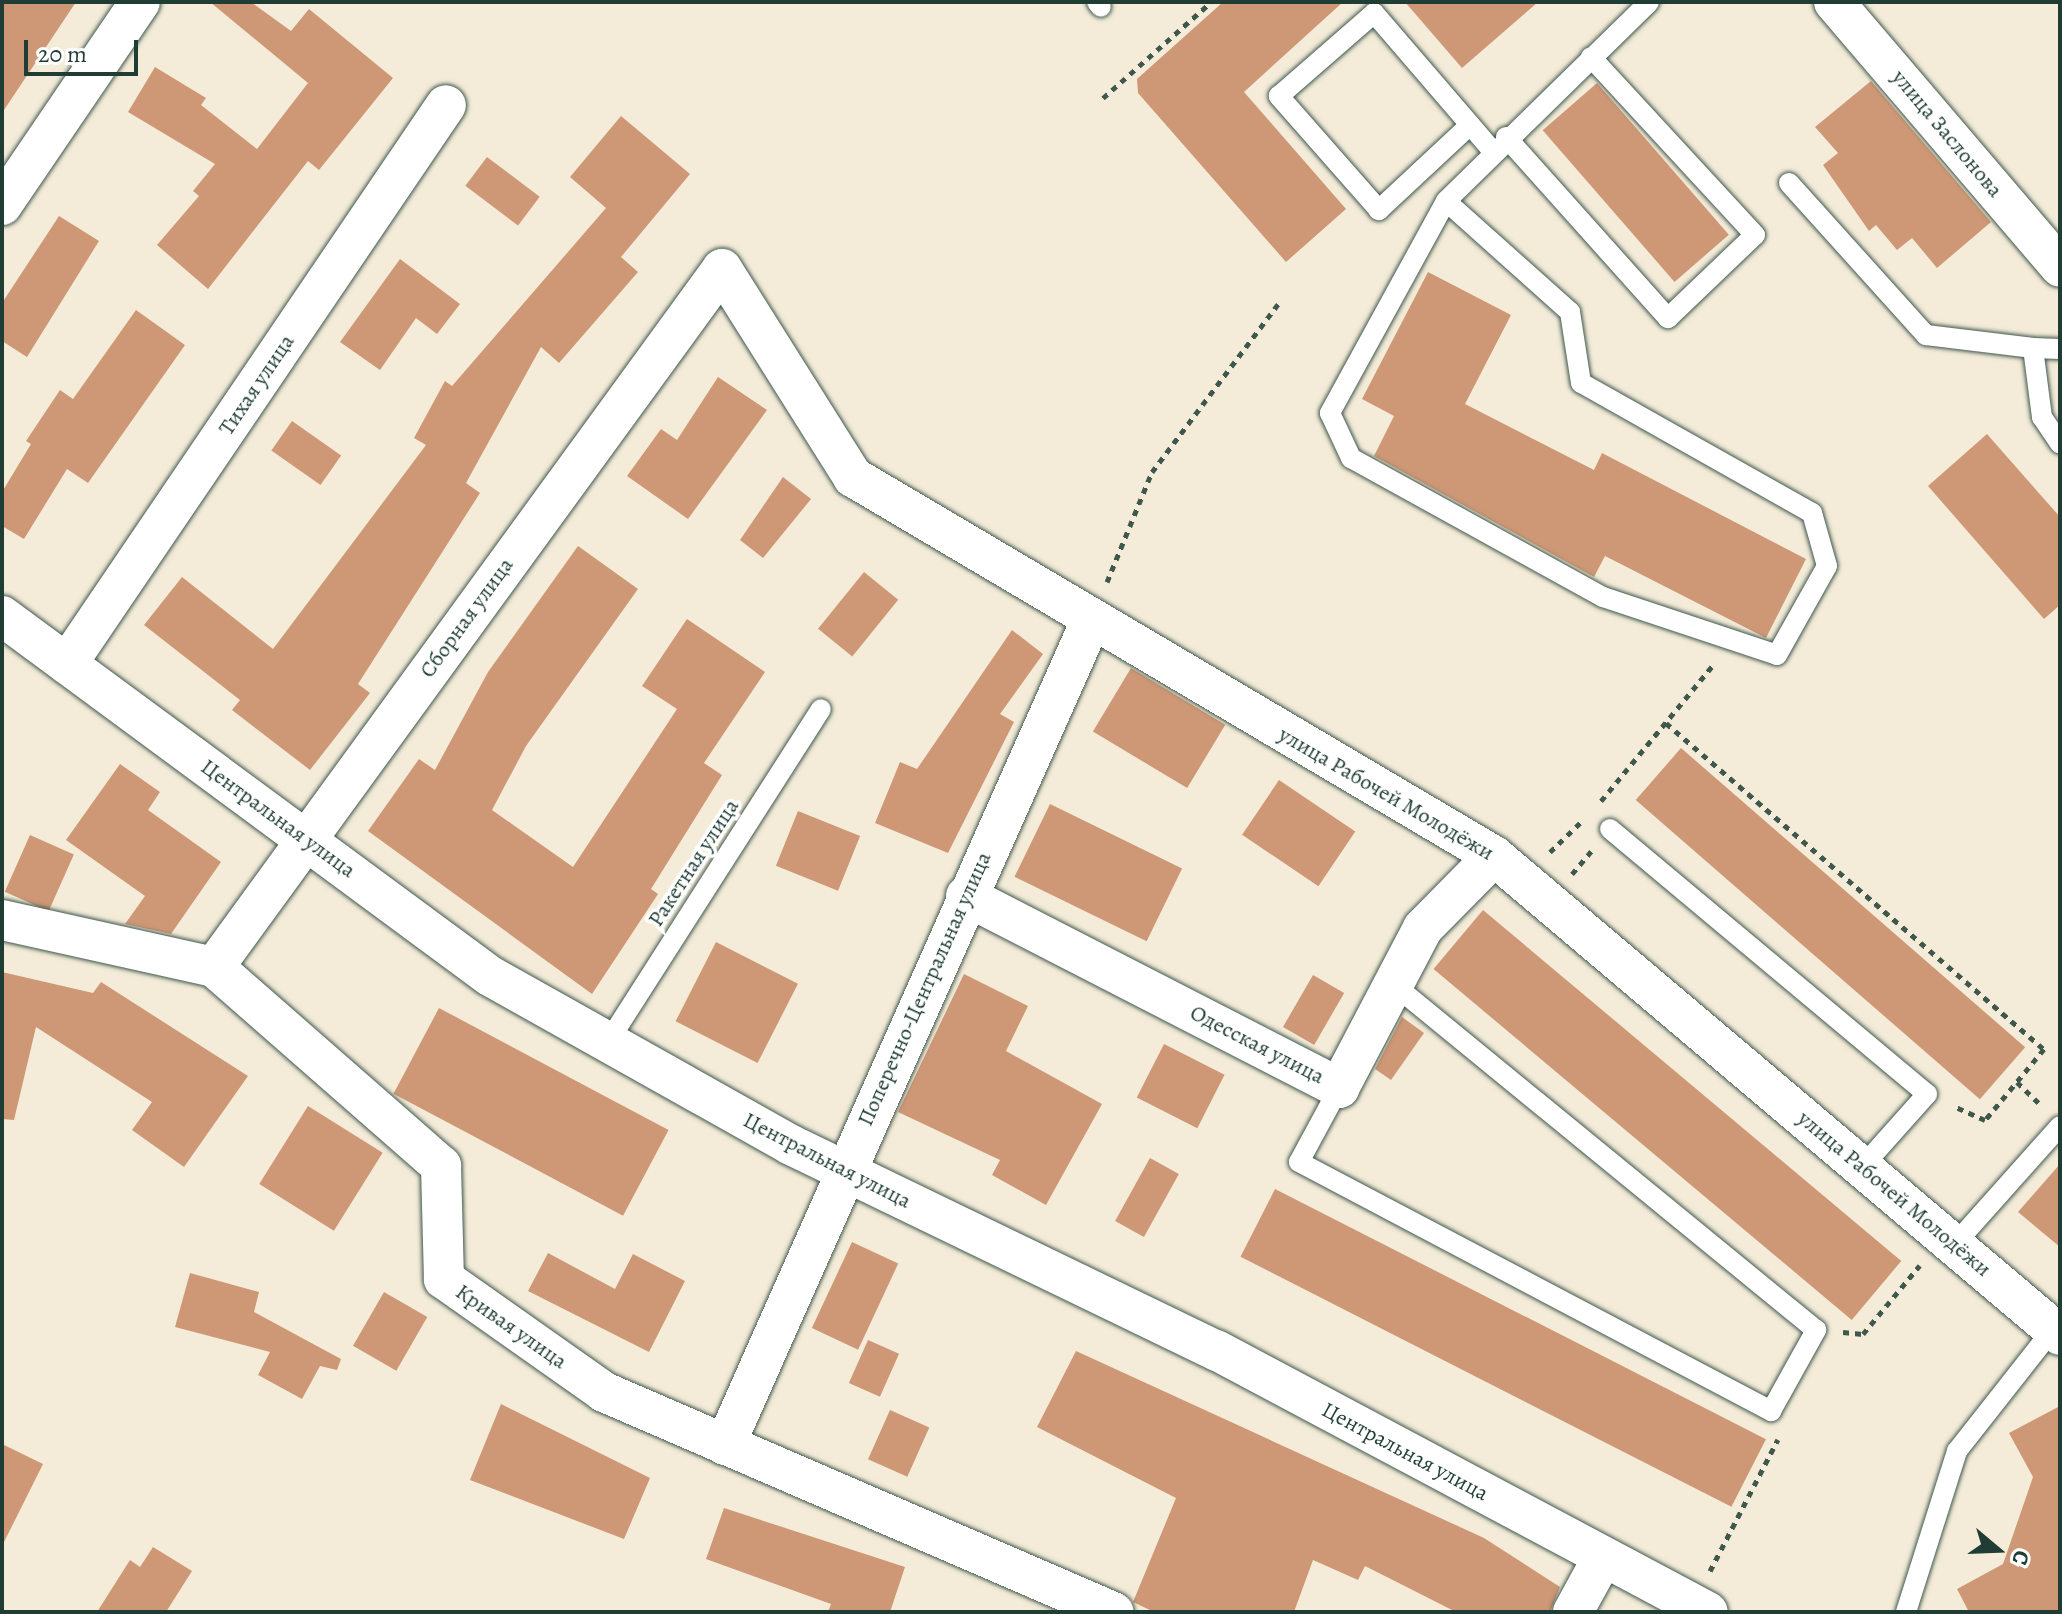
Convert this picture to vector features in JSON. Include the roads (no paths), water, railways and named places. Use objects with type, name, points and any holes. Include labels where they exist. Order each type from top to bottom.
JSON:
[{"type":"street","points":[[2,205],[140,2]]},
{"type":"street","name":"улица Заслонова","points":[[1835,3],[2059,265]]},
{"type":"street","name":"Тихая улица","points":[[67,664],[446,105]]},
{"type":"street","name":"улица Рабочей Молодёжи","points":[[722,269],[853,477],[1090,623],[1494,856],[2056,1332]]},
{"type":"street","name":"Сборная улица","points":[[214,967],[722,269]]},
{"type":"street","name":"Центральная улица","points":[[2,616],[490,976],[843,1172],[1216,1350],[1602,1559],[1700,1608]]},
{"type":"street","name":"Поперечно-Центральная улица","points":[[725,1445],[843,1172],[1090,623]]},
{"type":"street","name":"Одесская улица","points":[[966,896],[1339,1088],[1423,928],[1494,856]]},
{"type":"street","name":"Кривая улица","points":[[2,920],[214,967],[441,1166],[444,1279],[604,1392],[1113,1612]]},
{"type":"street","points":[[1573,1612],[1602,1559]]},
{"type":"lane","points":[[1446,201],[1570,312],[1581,383],[1812,513],[1827,566],[1777,655],[1603,597],[1351,458],[1330,413],[1446,201],[1499,144],[1649,2]]},
{"type":"lane","points":[[1470,125],[1379,210],[1279,96],[1374,13],[1470,125],[1499,144],[1668,318],[1755,235],[1591,57]]},
{"type":"lane","points":[[1789,183],[1926,335],[2060,349]]},
{"type":"lane","points":[[2033,348],[2042,417],[2060,444]]},
{"type":"lane","name":"Ракетная улица","points":[[608,1042],[821,709]]},
{"type":"lane","points":[[1610,829],[1927,1094],[1862,1167]]},
{"type":"lane","points":[[1339,1088],[1299,1162],[1771,1411],[1816,1330],[1393,984]]},
{"type":"lane","points":[[1949,1241],[2060,1126]]},
{"type":"lane","points":[[1906,1612],[1957,1451],[2056,1332]]}]
